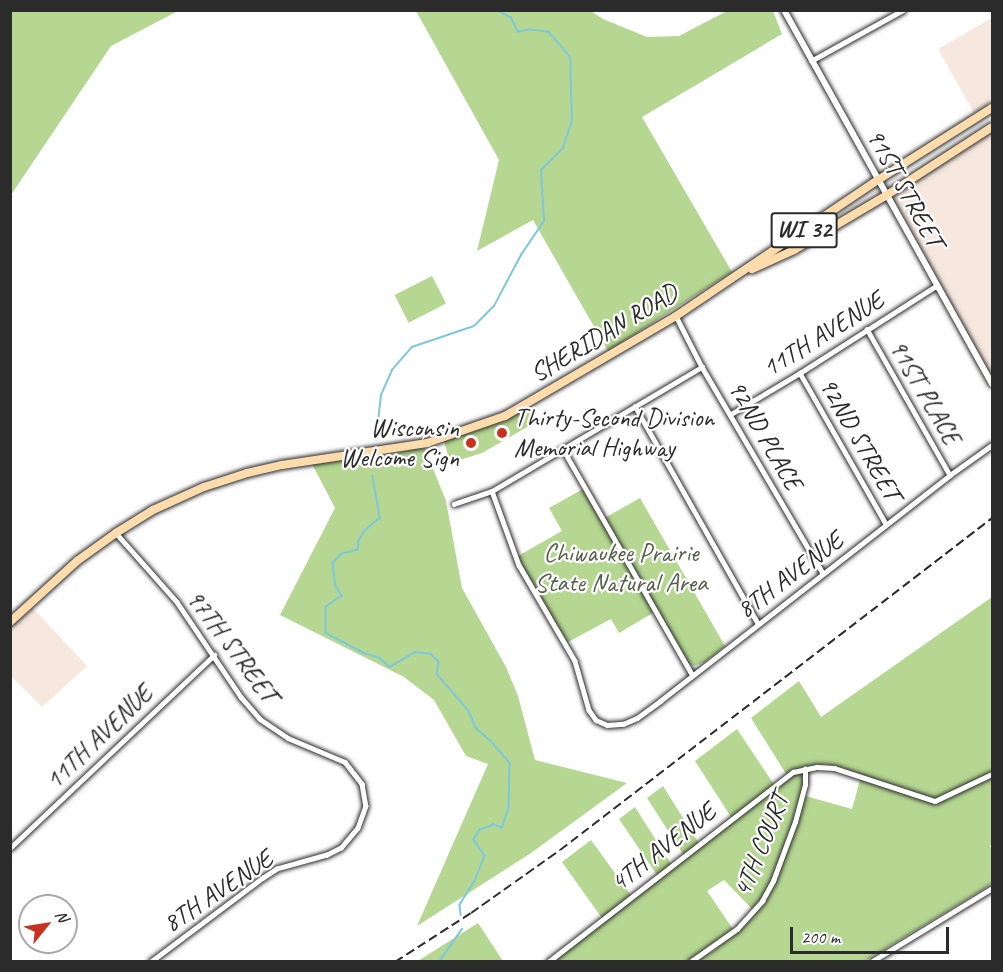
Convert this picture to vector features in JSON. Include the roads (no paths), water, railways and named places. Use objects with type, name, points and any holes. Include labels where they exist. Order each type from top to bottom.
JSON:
[{"type":"main road","name":"SHERIDAN ROAD","points":[[10,622],[77,561],[116,533],[153,510],[204,487],[247,473],[427,443],[506,416],[676,316],[878,180],[993,108]]},
{"type":"main road","name":"SHERIDAN ROAD","points":[[730,279],[794,250],[886,195],[993,126]]},
{"type":"street","name":"91ST STREET","points":[[783,10],[993,384]]},
{"type":"street","points":[[812,61],[903,10]]},
{"type":"street","name":"11TH AVENUE","points":[[731,414],[936,286]]},
{"type":"street","name":"92ND PLACE","points":[[676,316],[702,367],[823,573]]},
{"type":"street","name":"91ST PLACE","points":[[867,329],[950,475]]},
{"type":"street","points":[[454,504],[492,491],[702,367]]},
{"type":"street","name":"92ND STREET","points":[[800,373],[886,524]]},
{"type":"street","points":[[635,406],[758,623]]},
{"type":"street","name":"8TH AVENUE","points":[[492,491],[519,566],[575,661],[588,710],[596,720],[607,725],[623,724],[637,718],[950,475],[993,446]]},
{"type":"street","points":[[563,449],[692,674]]},
{"type":"street","name":"97TH STREET","points":[[116,533],[177,602],[241,697],[260,719],[288,738],[345,762],[354,772],[365,796],[364,816]]},
{"type":"street","name":"11TH AVENUE","points":[[10,848],[214,655]]},
{"type":"street","points":[[805,769],[834,768],[935,801],[993,774]]},
{"type":"street","name":"4TH COURT","points":[[690,962],[737,929],[755,912],[773,881],[802,801],[806,781],[805,769]]},
{"type":"street","name":"4TH AVENUE","points":[[549,962],[774,785],[787,776],[805,769]]},
{"type":"street","name":"8TH AVENUE","points":[[151,962],[277,869],[327,855],[341,848],[351,840],[364,816]]},
{"type":"street","points":[[871,962],[993,888]]},
{"type":"waterway","points":[[376,440],[381,395],[392,370],[412,347],[474,326],[494,306],[521,255],[544,221],[541,170],[563,148],[572,121],[570,57],[548,32],[529,30],[518,32],[511,18],[496,10]]},
{"type":"waterway","points":[[373,476],[380,518],[365,531],[359,541],[358,550],[342,554],[333,563],[336,586],[342,596],[326,607],[326,633],[364,653],[380,658],[390,667],[415,652],[431,654],[439,662],[437,674],[469,711],[476,728],[510,763],[509,808],[502,828],[494,825],[480,830],[474,840],[485,856],[475,881],[460,905],[461,915]]},
{"type":"waterway","points":[[439,962],[462,929]]},
{"type":"railway","points":[[395,962],[471,913],[560,850],[992,518]]},
{"type":"place","name":"Thirty-Second Division Memorial Highway","points":[[502,433]]},
{"type":"place","name":"Wisconsin Welcome Sign","points":[[471,443]]},
{"type":"park label","name":"Chiwaukee Prairie State Natural Area","points":[[621,568]]}]
